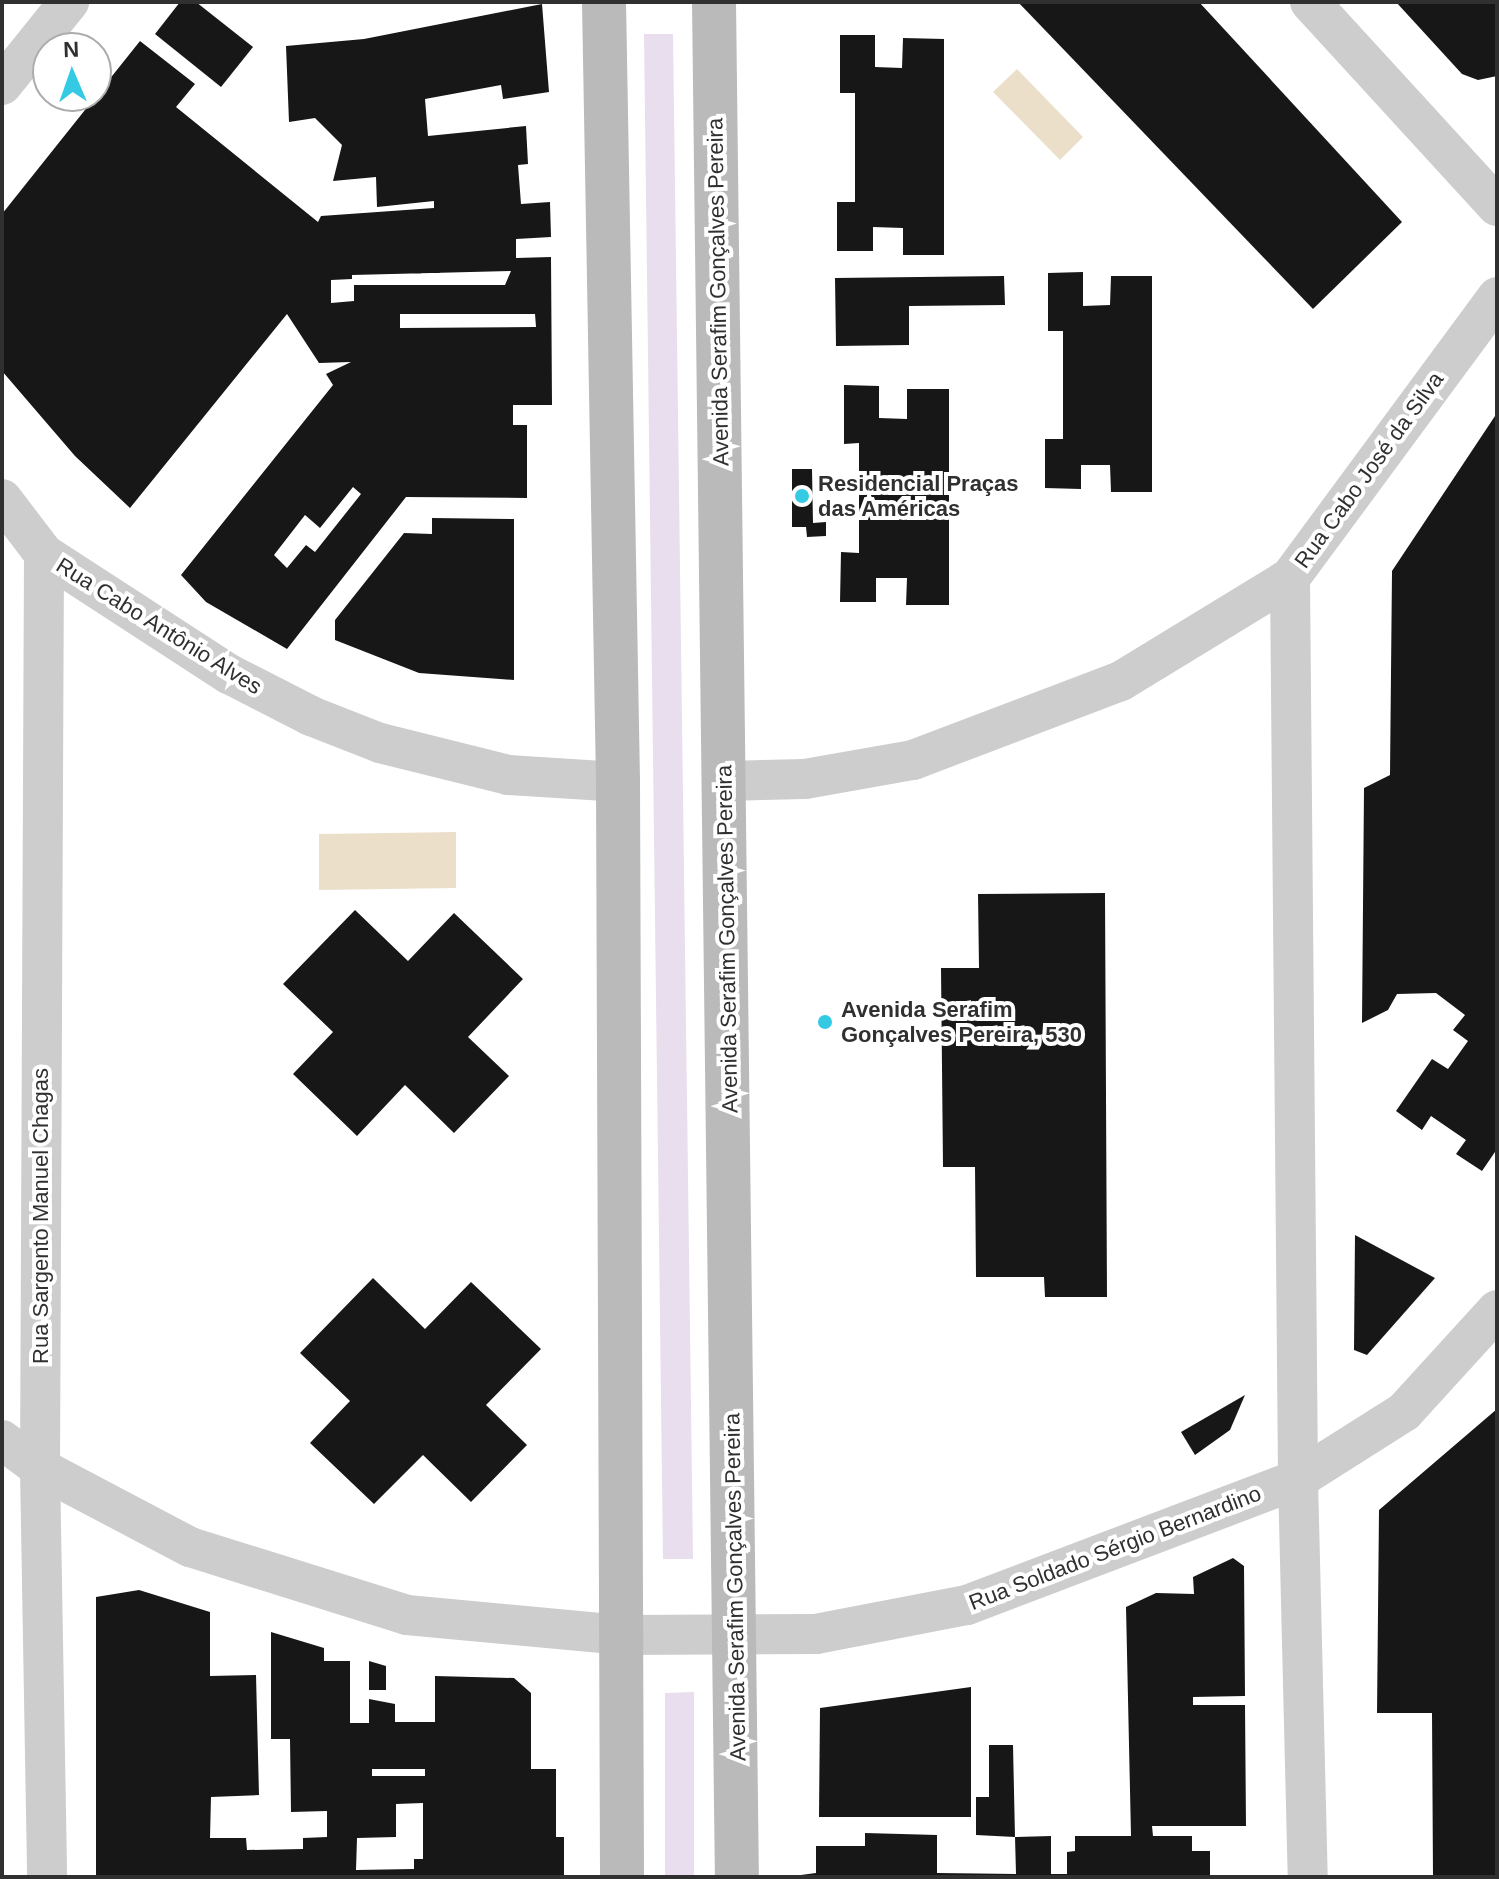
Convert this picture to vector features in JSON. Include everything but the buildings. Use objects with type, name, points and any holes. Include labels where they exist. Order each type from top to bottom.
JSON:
[{"type":"main road","points":[[604,2],[618,782],[622,1877]]},
{"type":"main road","name":"Avenida Serafim Gonçalves Pereira","points":[[714,2],[737,1877]]},
{"type":"street","points":[[2,85],[69,2]]},
{"type":"street","points":[[1310,2],[1497,206]]},
{"type":"street","name":"Rua Cabo José da Silva","points":[[725,781],[805,779],[913,760],[1121,681],[1290,578],[1497,297]]},
{"type":"street","name":"Rua Cabo Antônio Alves","points":[[2,499],[44,554],[229,674],[311,716],[380,743],[508,775],[618,782]]},
{"type":"street","name":"Rua Sargento Manuel Chagas","points":[[44,554],[40,1468],[47,1877]]},
{"type":"street","points":[[1290,578],[1298,1479],[1308,1877]]},
{"type":"street","name":"Rua Soldado Sérgio Bernardino","points":[[2,1440],[40,1468],[190,1547],[407,1615],[621,1635],[816,1634],[967,1605],[1298,1479],[1404,1412],[1497,1310]]},
{"type":"shaded area","points":[[644,34],[673,34],[693,1559],[663,1559]]},
{"type":"shaded area","points":[[1017,69],[1083,137],[1060,160],[993,92]]},
{"type":"shaded area","points":[[456,832],[456,888],[319,890],[319,834]]},
{"type":"shaded area","points":[[694,1692],[694,1877],[665,1877],[665,1693]]},
{"type":"place","name":"Residencial Praças das Américas","points":[[802,496]]},
{"type":"place","name":"Avenida Serafim Gonçalves Pereira, 530","points":[[825,1022]]}]
